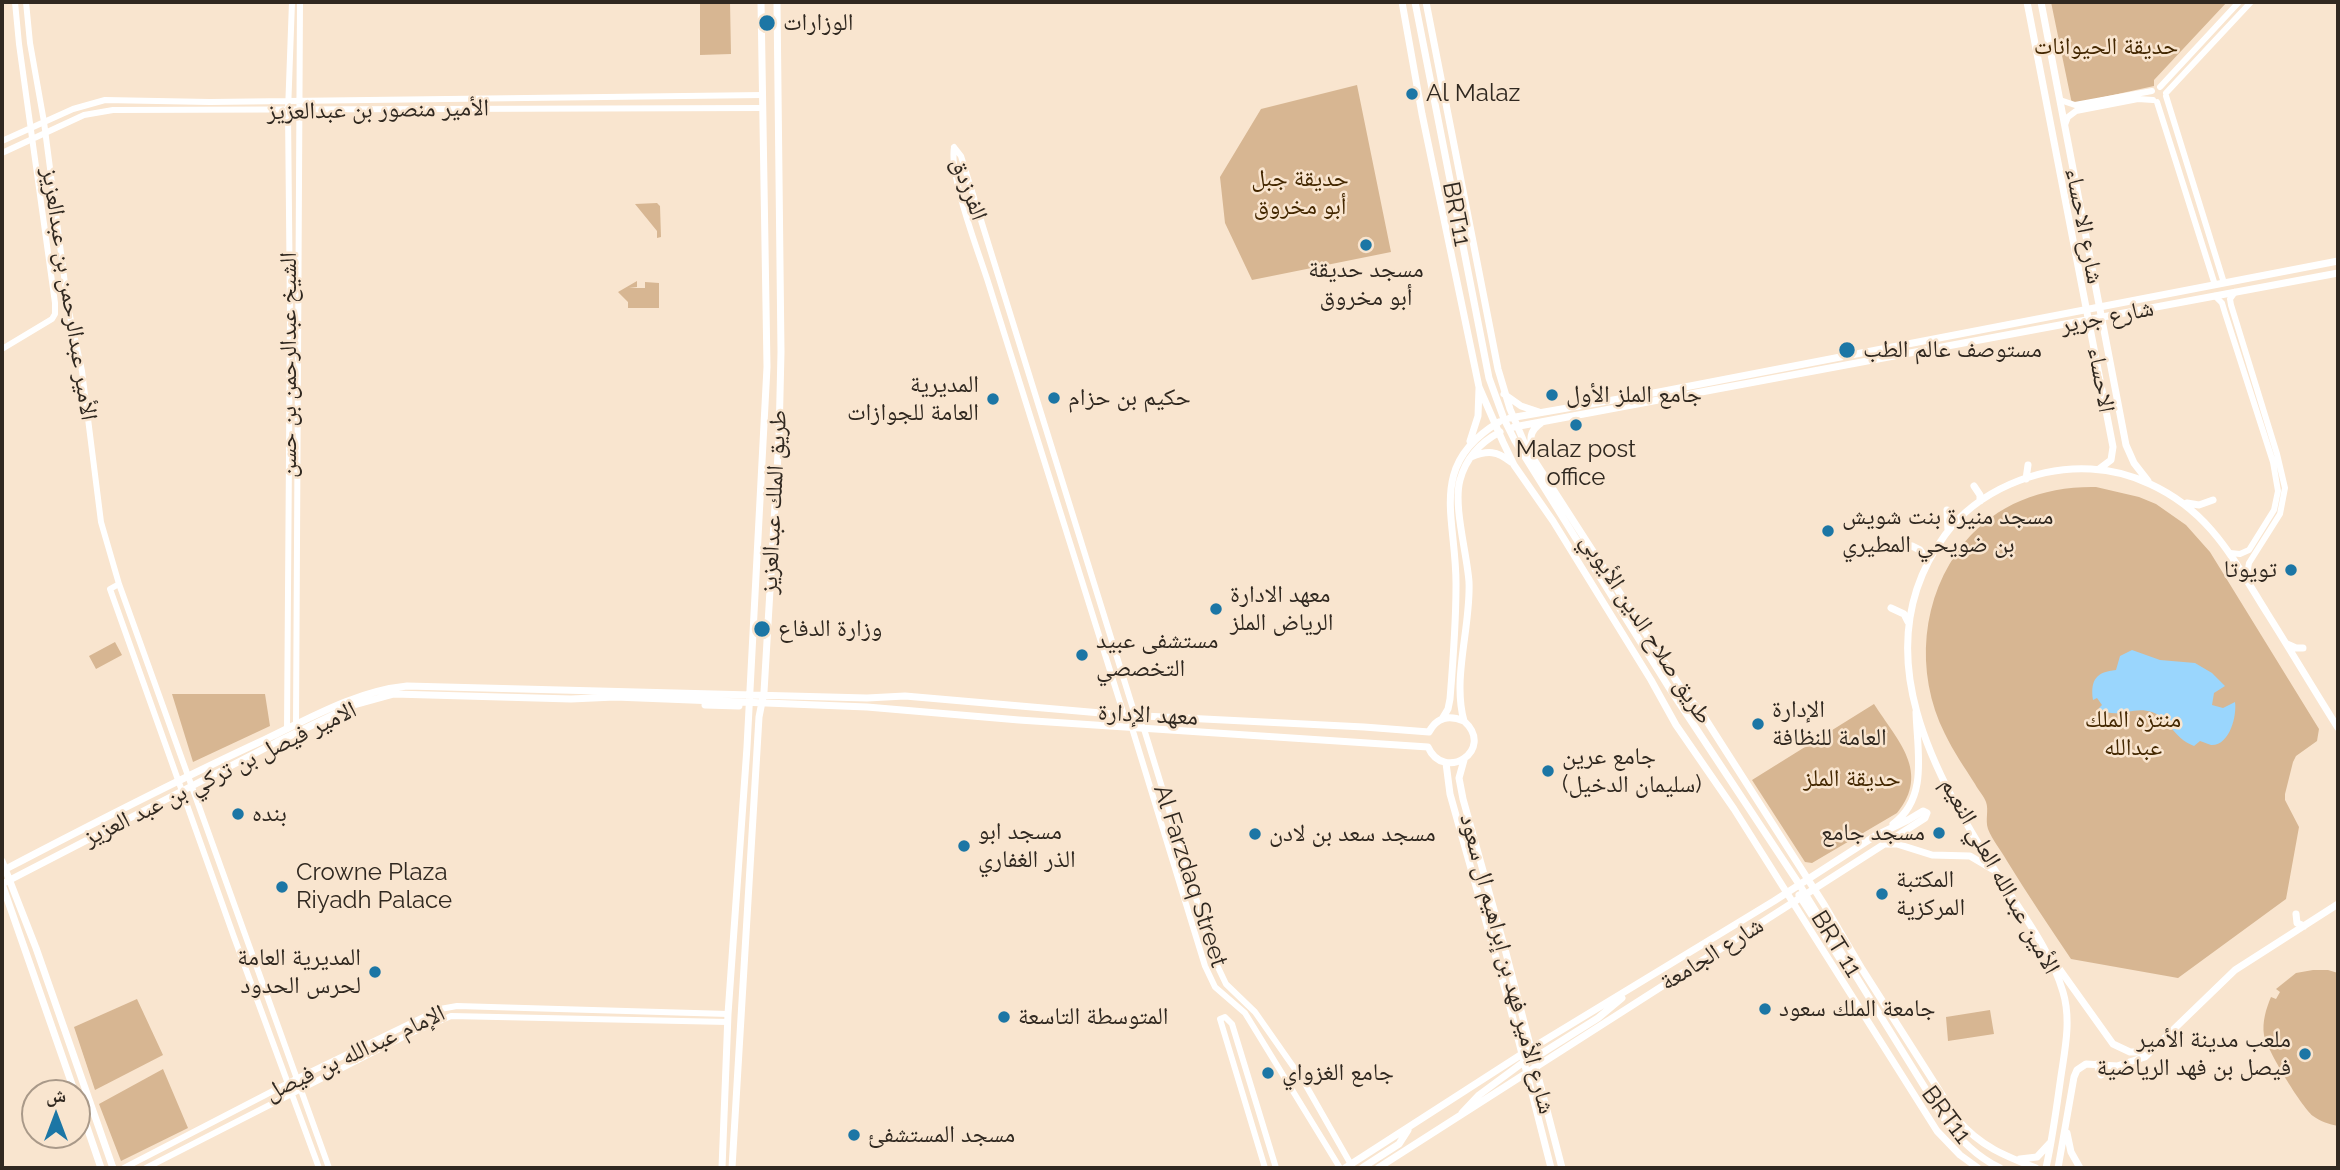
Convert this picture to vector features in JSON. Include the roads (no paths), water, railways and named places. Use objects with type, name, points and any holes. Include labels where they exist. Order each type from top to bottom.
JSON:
[{"type":"main road","name":"طريق الملك عبدالعزيز","points":[[722,1168],[728,1018],[750,690],[767,367],[761,2]]},
{"type":"main road","name":"طريق الملك عبدالعزيز","points":[[732,1168],[779,437],[777,2]]},
{"type":"main road","name":"طريق صلاح الدين الأيوبي","points":[[1402,2],[1422,114],[1479,387],[1514,465],[1553,520],[1676,725],[1734,809],[1937,1131],[1960,1155],[1978,1168]]},
{"type":"main road","name":"BRT11","points":[[1415,2],[1489,379],[1529,465]]},
{"type":"main road","name":"طريق صلاح الدين الأيوبي","points":[[1426,2],[1483,299],[1510,423],[1682,691],[1701,712],[1808,878],[1958,1121],[1981,1143],[2036,1168]]},
{"type":"main road","name":"شارع الاحساء","points":[[2027,2],[2090,320]]},
{"type":"main road","name":"شارع الاحساء","points":[[2041,2],[2126,445],[2134,463],[2151,484]]},
{"type":"main road","points":[[2224,283],[2338,261]]},
{"type":"main road","name":"شارع جرير","points":[[1544,416],[2114,316],[2338,273]]},
{"type":"main road","name":"شارع جرير","points":[[1497,428],[1544,416],[2224,283]]},
{"type":"main road","points":[[2085,295],[2093,300],[2096,299],[2097,292]]},
{"type":"main road","points":[[2112,305],[2106,308],[2105,313],[2107,316],[2114,316]]},
{"type":"main road","points":[[2076,312],[2084,316],[2077,322]]},
{"type":"main road","name":"الاحساء","points":[[2090,320],[2113,452],[2111,460],[2104,467],[2095,469]]},
{"type":"main road","points":[[2093,335],[2093,327],[2096,324],[2101,326],[2105,333]]},
{"type":"main road","points":[[1467,449],[1478,416],[1479,387]]},
{"type":"main road","points":[[1504,394],[1544,416],[1531,435],[1532,456]]},
{"type":"main road","points":[[1442,719],[1450,699],[1456,586],[1449,490],[1457,465],[1467,449],[1480,435],[1497,428]]},
{"type":"main road","points":[[1442,719],[1456,718],[1464,721],[1461,695],[1469,585],[1458,489],[1462,473],[1471,457],[1497,428]]},
{"type":"main road","points":[[1471,457],[1483,452],[1494,452],[1514,465]]},
{"type":"main road","name":"BRT 11","points":[[1529,465],[1797,886],[1835,954],[1902,1052]]},
{"type":"main road","points":[[2026,479],[2028,465]]},
{"type":"main road","name":"الأمين عبدالله العلي النعيم","points":[[2046,1168],[2067,1018],[2065,999],[2059,979],[2039,939],[1995,871],[1946,785],[1915,704],[1908,671],[1908,622],[1914,594],[1928,561],[1948,531],[1980,501],[2026,479],[2067,469],[2095,469],[2124,474],[2151,484],[2183,502],[2207,523],[2230,553],[2338,728]]},
{"type":"main road","points":[[1974,486],[1980,495],[1980,501]]},
{"type":"main road","points":[[2183,502],[2199,505],[2213,500]]},
{"type":"main road","points":[[1947,510],[1948,531]]},
{"type":"main road","points":[[1912,546],[1923,553],[1928,561]]},
{"type":"main road","points":[[1891,608],[1904,614],[1908,622]]},
{"type":"main road","points":[[2286,644],[2303,648]]},
{"type":"main road","name":"الامير فيصل بن تركي بن عبد العزيز","points":[[3,867],[296,723],[382,688],[407,686],[564,689],[614,694]]},
{"type":"main road","points":[[564,689],[579,686],[905,696]]},
{"type":"main road","points":[[720,706],[726,699],[725,690]]},
{"type":"main road","points":[[783,692],[785,705]]},
{"type":"main road","name":"الامير فيصل بن تركي بن عبد العزيز","points":[[4,882],[265,748],[376,697],[405,694],[565,698],[614,694]]},
{"type":"main road","points":[[614,694],[867,703]]},
{"type":"main road","name":"معهد الإدارة","points":[[867,703],[905,696],[1124,715],[1429,732],[1436,722],[1442,719]]},
{"type":"main road","points":[[565,698],[760,708],[785,705],[917,714],[930,711]]},
{"type":"main road","name":"معهد الإدارة","points":[[867,703],[1144,729],[1428,747],[1435,757],[1446,763]]},
{"type":"main road","points":[[1880,833],[1902,817],[1917,789],[1919,774],[1915,704]]},
{"type":"main road","name":"شارع الأمير فهد بن إبراهيم ال سعود","points":[[1464,721],[1472,730],[1474,743],[1473,750],[1464,760],[1460,772],[1461,790],[1562,1168]]},
{"type":"main road","points":[[1446,763],[1464,760]]},
{"type":"main road","name":"شارع الأمير فهد بن إبراهيم ال سعود","points":[[1446,763],[1451,799],[1552,1168]]},
{"type":"main road","name":"شارع الجامعة","points":[[1347,1167],[1523,1058],[1531,1049],[1880,833],[1923,811],[1927,813],[1925,818],[1534,1064],[1527,1073],[1378,1168]]},
{"type":"main road","points":[[1883,845],[1897,844],[1940,857],[1970,856],[1995,871]]},
{"type":"main road","points":[[3,867],[4,882],[71,1079]]},
{"type":"main road","points":[[4,882],[113,1168]]},
{"type":"main road","points":[[2058,1168],[2075,1073],[2086,1064],[2122,1065],[2146,1057],[2235,970],[2338,904]]},
{"type":"main road","points":[[2296,914],[2297,923],[2304,926]]},
{"type":"main road","points":[[730,997],[734,1004],[740,1003],[747,919]]},
{"type":"main road","points":[[2039,939],[2113,1044],[2136,1053],[2149,1051],[2160,1045]]},
{"type":"main road","points":[[1534,1064],[1604,1014],[1630,989]]},
{"type":"main road","name":"BRT11","points":[[1902,1052],[1951,1129],[1973,1150],[2000,1168]]},
{"type":"main road","points":[[1460,1117],[1479,1095],[1523,1058]]},
{"type":"main road","points":[[2097,1064],[2101,1074]]},
{"type":"main road","points":[[2119,1076],[2122,1065]]},
{"type":"main road","points":[[2066,1125],[2071,1152],[2080,1168]]},
{"type":"main road","points":[[1362,1168],[1399,1144],[1409,1129]]},
{"type":"main road","points":[[91,1137],[102,1168]]},
{"type":"main road","points":[[2007,1157],[2033,1159],[2044,1152],[2052,1139]]},
{"type":"street","name":"الأمير عبدالرحمن بن عبدالعزيز","points":[[2,349],[42,326],[55,314],[50,253],[15,2]]},
{"type":"street","name":"الأمير عبدالرحمن بن عبدالعزيز","points":[[26,2],[68,307],[82,371],[101,522],[119,584],[329,1168]]},
{"type":"street","name":"الشيخ عبدالرحمن بن حسن","points":[[287,729],[290,315],[288,100],[292,2]]},
{"type":"street","name":"الشيخ عبدالرحمن بن حسن","points":[[296,723],[300,2]]},
{"type":"street","points":[[2065,127],[2068,117],[2076,108],[2160,87],[2239,2]]},
{"type":"street","points":[[2060,100],[2076,108],[2138,99],[2161,102],[2250,2]]},
{"type":"street","points":[[2160,87],[2166,95],[2224,283]]},
{"type":"street","points":[[2152,91],[2215,285]]},
{"type":"street","name":"الأمير منصور بن عبدالعزيز","points":[[2,141],[73,109],[105,100],[762,95]]},
{"type":"street","points":[[735,96],[736,108]]},
{"type":"street","name":"الأمير منصور بن عبدالعزيز","points":[[2,153],[84,115],[113,110],[762,108]]},
{"type":"street","name":"الفرزدق","points":[[1124,715],[962,199],[953,158],[954,148],[961,156],[1135,715]]},
{"type":"street","points":[[2190,207],[2196,209],[2200,202]]},
{"type":"street","points":[[2193,216],[2197,211],[2203,214]]},
{"type":"street","points":[[2227,308],[2235,292]]},
{"type":"street","points":[[2215,296],[2227,308],[2231,317],[2277,454],[2285,488],[2280,514],[2256,547],[2248,566],[2246,580]]},
{"type":"street","points":[[2230,553],[2244,553],[2256,547]]},
{"type":"street","name":"الأمير عبدالرحمن بن عبدالعزيز","points":[[119,584],[110,589],[319,1168]]},
{"type":"street","points":[[288,594],[292,600],[296,598],[296,594]]},
{"type":"street","points":[[287,613],[290,607],[294,607],[296,614]]},
{"type":"street","name":"Al Farzdaq Street","points":[[1124,715],[1132,728],[1192,926],[1215,986],[1245,1013],[1347,1167]]},
{"type":"street","name":"Al Farzdaq Street","points":[[1135,715],[1144,729],[1216,963],[1226,984],[1255,1012],[1304,1082],[1347,1167]]},
{"type":"street","name":"الإمام عبدالله بن فيصل","points":[[124,1168],[288,1083],[440,1009],[457,1006],[728,1018]]},
{"type":"street","name":"الإمام عبدالله بن فيصل","points":[[146,1168],[409,1034],[451,1016],[728,1018]]},
{"type":"street","points":[[1265,1168],[1220,1019],[1225,1017],[1232,1024],[1276,1168]]},
{"type":"street","points":[[1235,1067],[1244,1063]]},
{"type":"street","points":[[212,1123],[209,1131],[217,1132]]},
{"type":"street","points":[[189,1135],[197,1136],[195,1143]]},
{"type":"water","points":[[2132,650],[2160,660],[2195,663],[2212,673],[2225,686],[2214,693],[2212,705],[2223,708],[2235,702],[2231,729],[2223,741],[2211,745],[2200,741],[2194,746],[2152,712],[2138,710],[2112,713],[2099,708],[2102,705],[2097,698],[2093,700],[2096,678],[2116,670],[2120,656]]},
{"type":"place","name":"الوزارات","points":[[767,23]]},
{"type":"place","name":"Al Malaz","points":[[1412,94]]},
{"type":"place","name":"مسجد حديقة أبو مخروق","points":[[1366,245]]},
{"type":"place","name":"مستوصف عالم الطب","points":[[1847,350]]},
{"type":"place","name":"جامع الملز الأول","points":[[1552,395]]},
{"type":"place","name":"حكيم بن حزام","points":[[1054,398]]},
{"type":"place","name":"المديرية العامة للجوازات","points":[[993,399]]},
{"type":"place","name":"Malaz post office","points":[[1576,425]]},
{"type":"place","name":"مسجد منيرة بنت شويش بن ضويحي المطيري","points":[[1828,531]]},
{"type":"place","name":"تويوتا","points":[[2291,570]]},
{"type":"place","name":"معهد الادارة الرياض الملز","points":[[1216,609]]},
{"type":"place","name":"وزارة الدفاع","points":[[762,629]]},
{"type":"place","name":"مستشفى عبيد التخصصي","points":[[1082,655]]},
{"type":"place","name":"الإدارة العامة للنظافة","points":[[1758,724]]},
{"type":"place","name":"جامع عرين (سليمان الدخيل)","points":[[1548,771]]},
{"type":"place","name":"بنده","points":[[238,814]]},
{"type":"place","name":"مسجد جامع","points":[[1939,833]]},
{"type":"place","name":"مسجد سعد بن لادن","points":[[1255,834]]},
{"type":"place","name":"مسجد ابو الذر الغفاري","points":[[964,846]]},
{"type":"place","name":"Crowne Plaza Riyadh Palace","points":[[282,887]]},
{"type":"place","name":"المكتبة المركزية","points":[[1882,894]]},
{"type":"place","name":"المديرية العامة لحرس الحدود","points":[[375,972]]},
{"type":"place","name":"جامعة الملك سعود","points":[[1765,1009]]},
{"type":"place","name":"المتوسطة التاسعة","points":[[1004,1017]]},
{"type":"place","name":"ملعب مدينة الأمير فيصل بن فهد الرياضية","points":[[2305,1054]]},
{"type":"place","name":"جامع الغزواي","points":[[1268,1073]]},
{"type":"place","name":"مسجد المستشفئ","points":[[854,1135]]},
{"type":"park label","name":"حديقة الحيوانات","points":[[2106,47]]},
{"type":"park label","name":"حديقة جبل أبو مخروق","points":[[1300,193]]},
{"type":"park label","name":"منتزه الملك عبدالله","points":[[2133,734]]},
{"type":"park label","name":"حديقة الملز","points":[[1852,779]]}]
